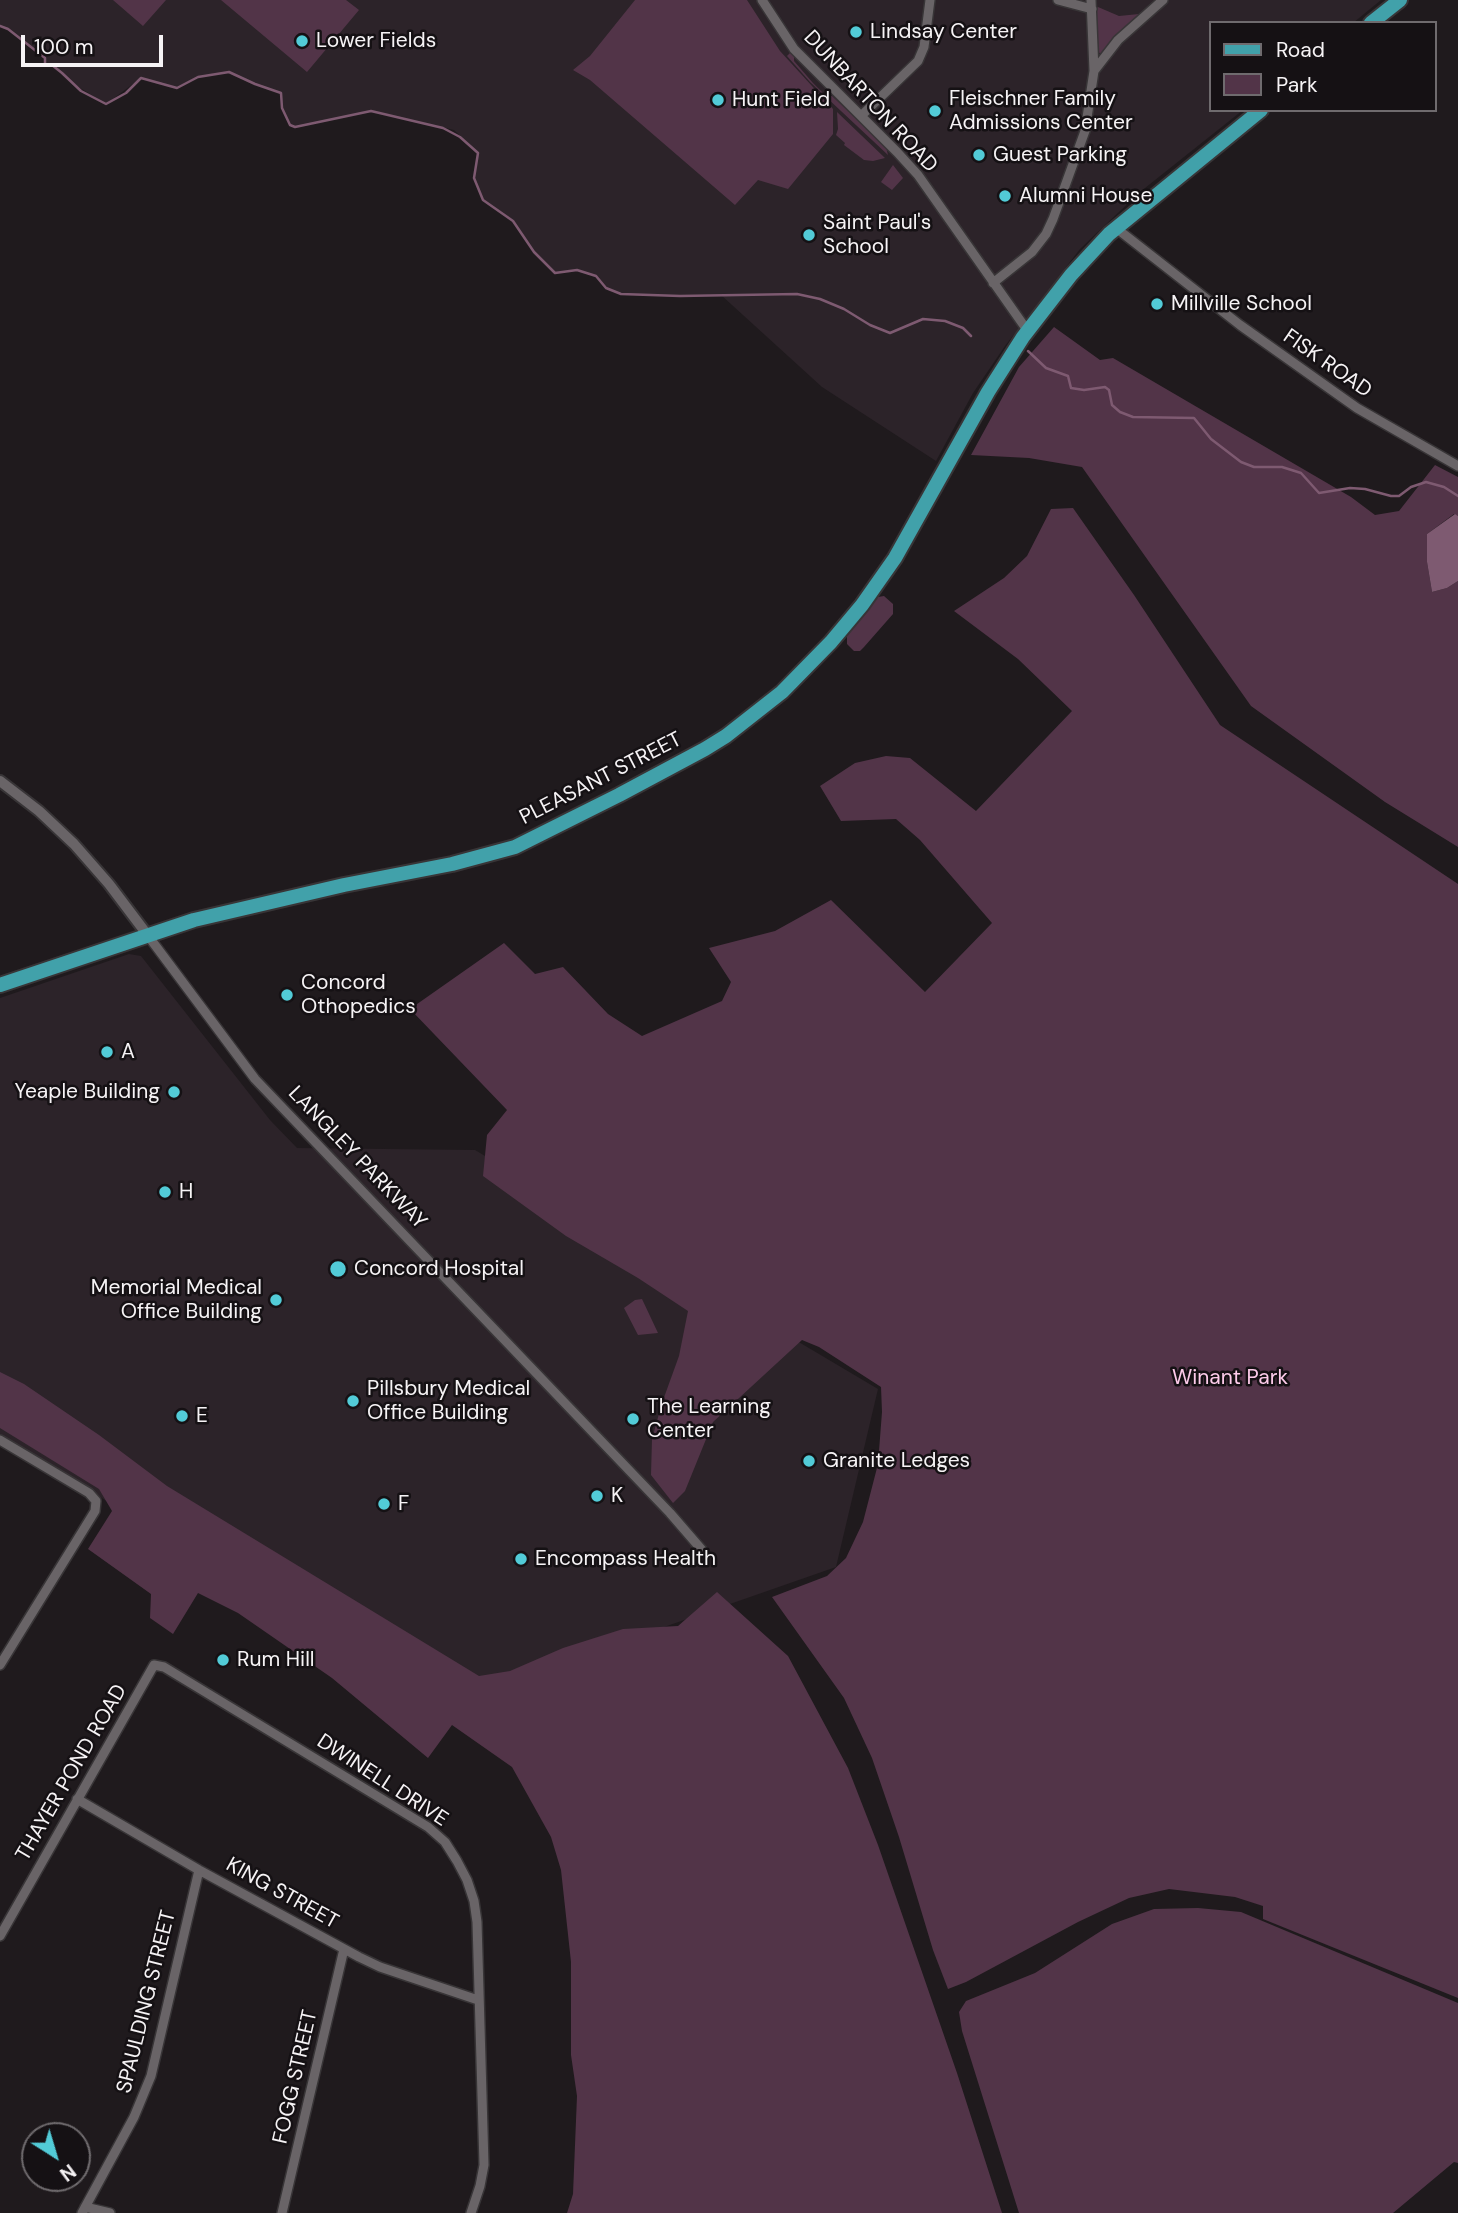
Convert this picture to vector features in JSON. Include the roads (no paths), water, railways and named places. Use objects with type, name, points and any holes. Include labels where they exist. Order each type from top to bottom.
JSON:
[{"type":"main road","points":[[1373,21],[1399,0]]},
{"type":"main road","name":"PLEASANT STREET","points":[[0,985],[194,920],[322,890],[452,864],[515,846],[619,795],[726,736],[797,678],[841,630],[877,584],[895,558],[988,392],[1027,330],[1086,257],[1116,229],[1259,112]]},
{"type":"street","name":"DUNBARTON ROAD","points":[[762,0],[794,48],[815,72],[918,175],[1027,330]]},
{"type":"street","points":[[861,116],[918,61],[924,47],[930,0]]},
{"type":"street","points":[[993,283],[1032,252],[1046,234],[1085,131],[1094,71],[1092,5],[1058,0]]},
{"type":"street","points":[[1094,71],[1118,40],[1163,0]]},
{"type":"street","name":"FISK ROAD","points":[[1116,229],[1245,328],[1357,408],[1458,466]]},
{"type":"street","name":"LANGLEY PARKWAY","points":[[0,781],[32,805],[74,844],[149,937],[255,1079],[670,1513],[702,1550]]},
{"type":"street","points":[[0,1440],[89,1493],[96,1501],[95,1511],[0,1665]]},
{"type":"street","name":"THAYER POND ROAD","points":[[0,1936],[154,1665]]},
{"type":"street","name":"DWINELL DRIVE","points":[[154,1665],[163,1667],[428,1827],[445,1842],[467,1880],[477,1922],[484,2165],[471,2213]]},
{"type":"street","name":"KING STREET","points":[[77,1799],[199,1870],[344,1949],[380,1967],[478,2000]]},
{"type":"street","name":"SPAULDING STREET","points":[[83,2210],[134,2117],[150,2077],[199,1870]]},
{"type":"street","name":"FOGG STREET","points":[[282,2213],[344,1949]]},
{"type":"street","points":[[83,2210],[110,2213]]},
{"type":"waterway","points":[[0,26],[8,29],[45,58],[45,64],[52,65],[81,91],[106,104],[126,93],[141,78],[177,88],[198,77],[229,72],[281,93],[282,108],[290,125],[295,127],[371,111],[443,128],[460,137],[478,153],[474,178],[483,200],[513,221],[534,252],[555,273],[577,270],[596,276],[606,288],[621,294],[797,294],[820,299],[844,309],[870,325],[890,333],[923,319],[945,321],[963,328],[971,336]]},
{"type":"waterway","points":[[1028,351],[1046,368],[1068,376],[1071,388],[1084,390],[1105,387],[1109,390],[1112,405],[1120,412],[1133,417],[1194,418],[1211,439],[1241,462],[1254,467],[1282,467],[1301,473],[1319,493],[1350,488],[1399,496],[1411,487],[1426,482],[1444,487],[1458,496]]},
{"type":"place","name":"Lindsay Center","points":[[856,32]]},
{"type":"place","name":"Lower Fields","points":[[302,41]]},
{"type":"place","name":"Hunt Field","points":[[718,100]]},
{"type":"place","name":"Fleischner Family Admissions Center","points":[[935,111]]},
{"type":"place","name":"Guest Parking","points":[[979,155]]},
{"type":"place","name":"Alumni House","points":[[1005,196]]},
{"type":"place","name":"Saint Paul's School","points":[[809,235]]},
{"type":"place","name":"Millville School","points":[[1157,304]]},
{"type":"place","name":"Concord Othopedics","points":[[287,995]]},
{"type":"place","name":"A","points":[[107,1052]]},
{"type":"place","name":"Yeaple Building","points":[[174,1092]]},
{"type":"place","name":"H","points":[[165,1192]]},
{"type":"place","name":"Concord Hospital","points":[[338,1269]]},
{"type":"place","name":"Memorial Medical Office Building","points":[[276,1300]]},
{"type":"place","name":"Pillsbury Medical Office Building","points":[[353,1401]]},
{"type":"place","name":"E","points":[[182,1416]]},
{"type":"place","name":"The Learning Center","points":[[633,1419]]},
{"type":"place","name":"Granite Ledges","points":[[809,1461]]},
{"type":"place","name":"K","points":[[597,1496]]},
{"type":"place","name":"F","points":[[384,1504]]},
{"type":"place","name":"Encompass Health","points":[[521,1559]]},
{"type":"place","name":"Rum Hill","points":[[223,1660]]},
{"type":"park label","name":"Winant Park","points":[[1230,1378]]}]
